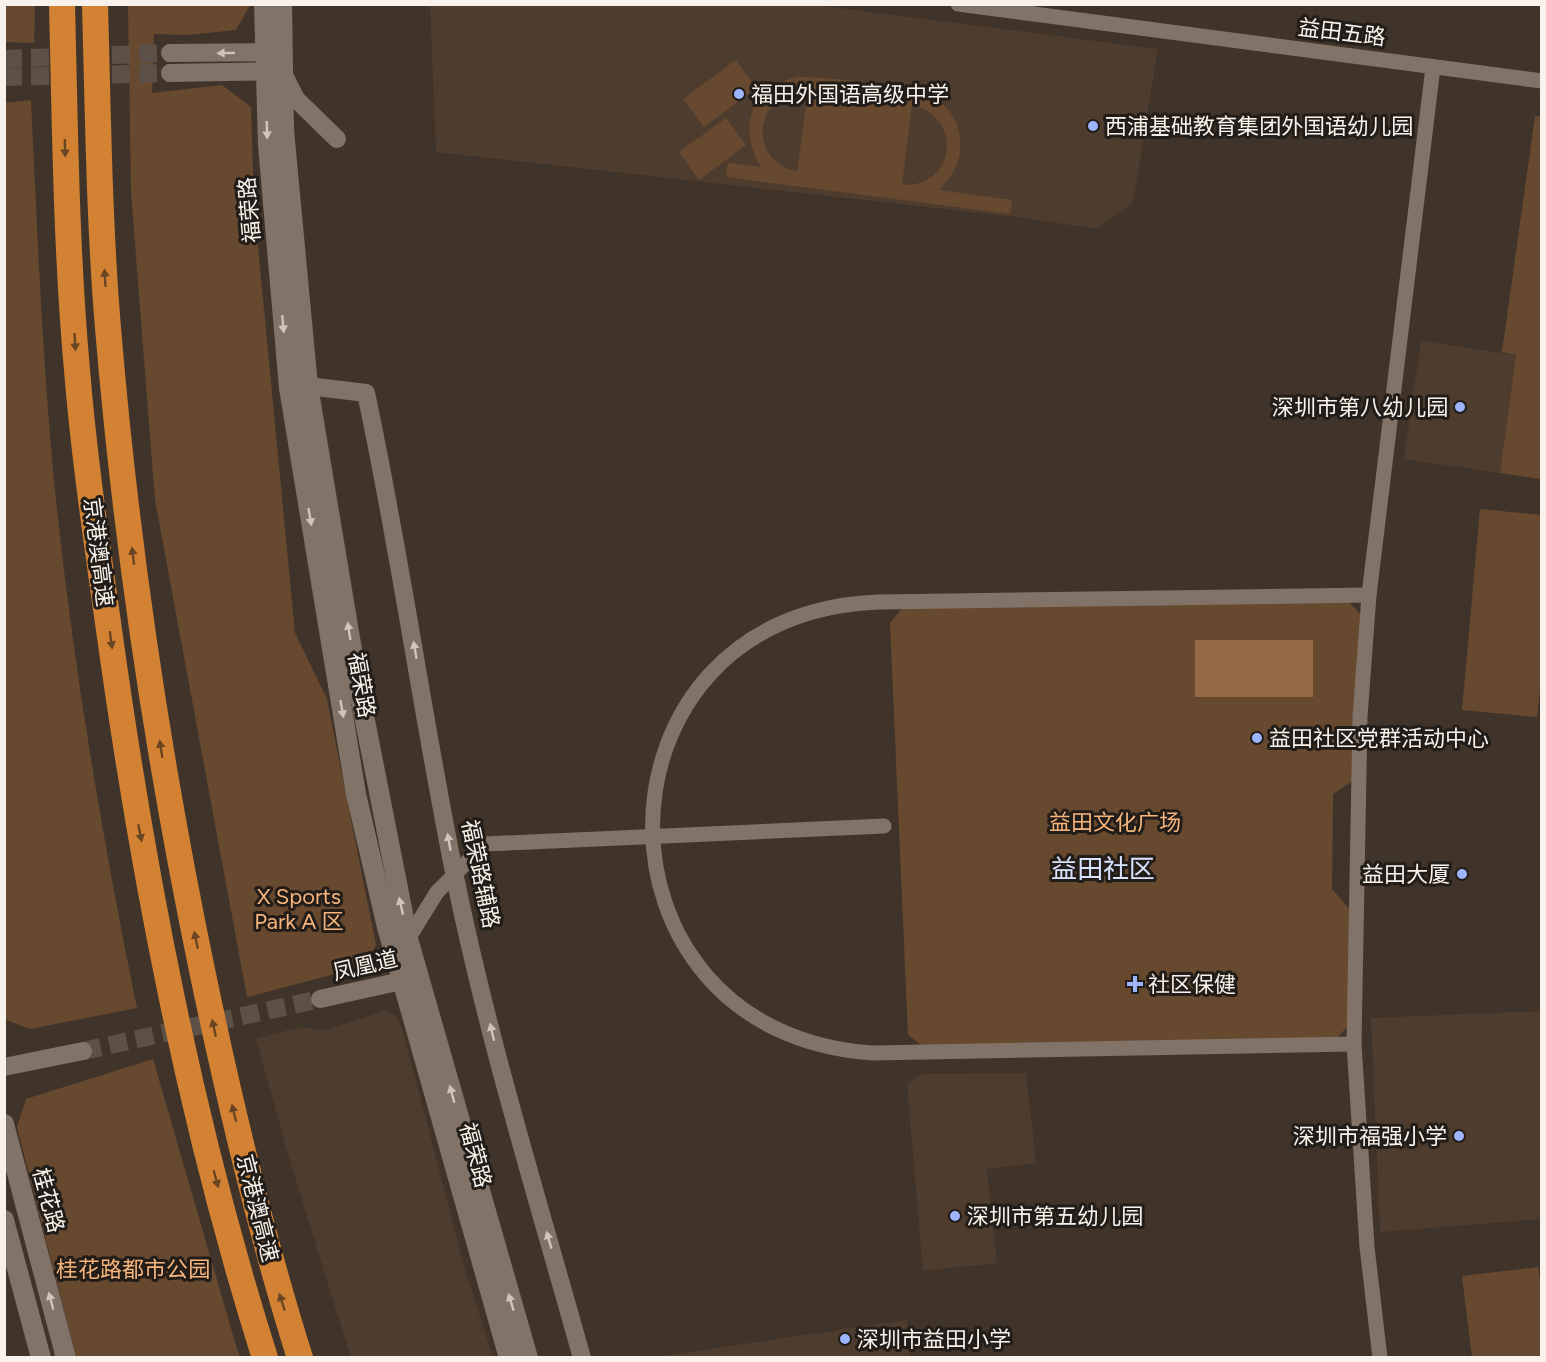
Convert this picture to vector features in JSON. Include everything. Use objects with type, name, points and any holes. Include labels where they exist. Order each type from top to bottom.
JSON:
[{"type":"highway","name":"京港澳高速","points":[[62,4],[76,358],[131,790],[175,1009],[206,1143],[265,1358]]},
{"type":"highway","name":"京港澳高速","points":[[95,4],[108,326],[122,466],[142,624],[175,839],[220,1058],[279,1292],[300,1358]]},
{"type":"main road","name":"福荣路","points":[[264,4],[284,130],[308,386],[359,691],[408,939],[411,979],[509,1358]]},
{"type":"main road","name":"福荣路","points":[[282,4],[274,61],[268,145],[289,388],[357,794],[371,867],[411,979],[528,1358]]},
{"type":"main road","name":"桂花路","points":[[4,1124],[66,1358]]},
{"type":"main road","points":[[4,1220],[41,1358]]},
{"type":"street","name":"益田五路","points":[[958,4],[1074,12],[1433,67],[1542,81]]},
{"type":"street","points":[[170,53],[274,61]]},
{"type":"street","points":[[170,73],[274,61]]},
{"type":"street","points":[[274,61],[296,99],[337,140]]},
{"type":"street","points":[[1380,1358],[1367,1247],[1354,1044],[1360,717],[1370,595],[1433,67]]},
{"type":"street","name":"福荣路辅路","points":[[308,386],[366,393],[388,495],[454,873],[500,1063],[582,1358]]},
{"type":"street","points":[[1354,1044],[873,1053],[828,1048],[806,1042],[785,1034],[746,1011],[711,981],[697,963],[684,944],[664,903],[651,836],[652,808],[658,771],[674,728],[688,703],[718,667],[743,645],[771,628],[808,612],[864,602],[1370,595]]},
{"type":"street","points":[[408,939],[437,892],[485,843],[884,826]]},
{"type":"street","name":"凤凰道","points":[[320,999],[411,979]]},
{"type":"street","points":[[4,1068],[83,1051]]},
{"type":"shaded area","name":"福田外国语高级中学","points":[[808,4],[1158,49],[1133,203],[1096,229],[1025,218],[436,152],[430,5]]},
{"type":"shaded area","name":"深圳市第八幼儿园","points":[[1421,341],[1516,355],[1500,473],[1404,459]]},
{"type":"shaded area","points":[[1195,640],[1313,640],[1313,697],[1195,697]]},
{"type":"shaded area","points":[[385,1011],[396,1016],[403,1031],[466,1273],[493,1357],[351,1357],[336,1310],[288,1154],[256,1039],[300,1027],[325,1030]]},
{"type":"shaded area","name":"深圳市福强小学","points":[[1541,1011],[1541,1219],[1380,1232],[1371,1018]]},
{"type":"shaded area","name":"深圳市第五幼儿园","points":[[1026,1073],[1036,1163],[987,1169],[997,1263],[923,1271],[907,1084],[921,1074]]},
{"type":"shaded area","name":"深圳市益田小学","points":[[907,1320],[910,1357],[656,1357]]},
{"type":"green space","points":[[5,4],[35,5],[34,43],[5,42]]},
{"type":"green space","name":"X Sports Park A 区","points":[[128,5],[250,5],[236,30],[187,35],[154,34],[152,93],[222,85],[251,107],[254,205],[295,633],[327,699],[376,945],[365,966],[247,997],[155,500],[131,192]]},
{"type":"green space","points":[[736,60],[756,88],[704,127],[683,99]]},
{"type":"green space","points":[[797,77],[848,80],[909,90],[937,100],[946,107],[956,121],[961,146],[956,167],[939,190],[1012,200],[1010,214],[726,177],[728,163],[761,167],[750,138],[752,112],[758,100],[781,82]],"holes":[[[798,91],[808,92],[797,172],[782,166],[771,156],[765,144],[763,132],[765,119],[772,107],[783,97]],[[912,105],[929,112],[940,123],[946,136],[947,150],[943,164],[934,175],[920,183],[902,185]]]},
{"type":"green space","points":[[31,100],[46,386],[61,547],[89,745],[111,877],[137,1008],[30,1029],[6,1020],[4,1016],[4,103]]},
{"type":"green space","points":[[1535,116],[1542,117],[1541,479],[1500,473],[1516,355],[1502,352]]},
{"type":"green space","points":[[726,118],[746,145],[699,180],[679,152]]},
{"type":"green space","points":[[1480,509],[1541,515],[1542,670],[1537,717],[1462,710]]},
{"type":"green space","name":"益田文化广场","points":[[1347,600],[1364,618],[1354,780],[1333,794],[1332,889],[1351,911],[1348,1026],[1334,1041],[928,1050],[908,1035],[890,623],[903,607]]},
{"type":"green space","name":"桂花路都市公园","points":[[153,1059],[240,1357],[76,1357],[17,1127],[26,1099]]},
{"type":"green space","points":[[1538,1267],[1542,1294],[1541,1357],[1472,1357],[1462,1276]]},
{"type":"tunnel","points":[[4,59],[170,53]]},
{"type":"tunnel","points":[[4,77],[170,73]]},
{"type":"tunnel","points":[[83,1051],[320,999]]},
{"type":"place","name":"福田外国语高级中学","points":[[739,94]]},
{"type":"place","name":"西浦基础教育集团外国语幼儿园","points":[[1093,126]]},
{"type":"place","name":"深圳市第八幼儿园","points":[[1460,407]]},
{"type":"place","name":"益田社区党群活动中心","points":[[1257,738]]},
{"type":"place","name":"益田大厦","points":[[1462,874]]},
{"type":"place","name":"社区保健","points":[[1135,984]]},
{"type":"place","name":"深圳市福强小学","points":[[1459,1136]]},
{"type":"place","name":"深圳市第五幼儿园","points":[[955,1216]]},
{"type":"place","name":"深圳市益田小学","points":[[845,1339]]},
{"type":"district","name":"益田社区","points":[[1103,869]]}]
